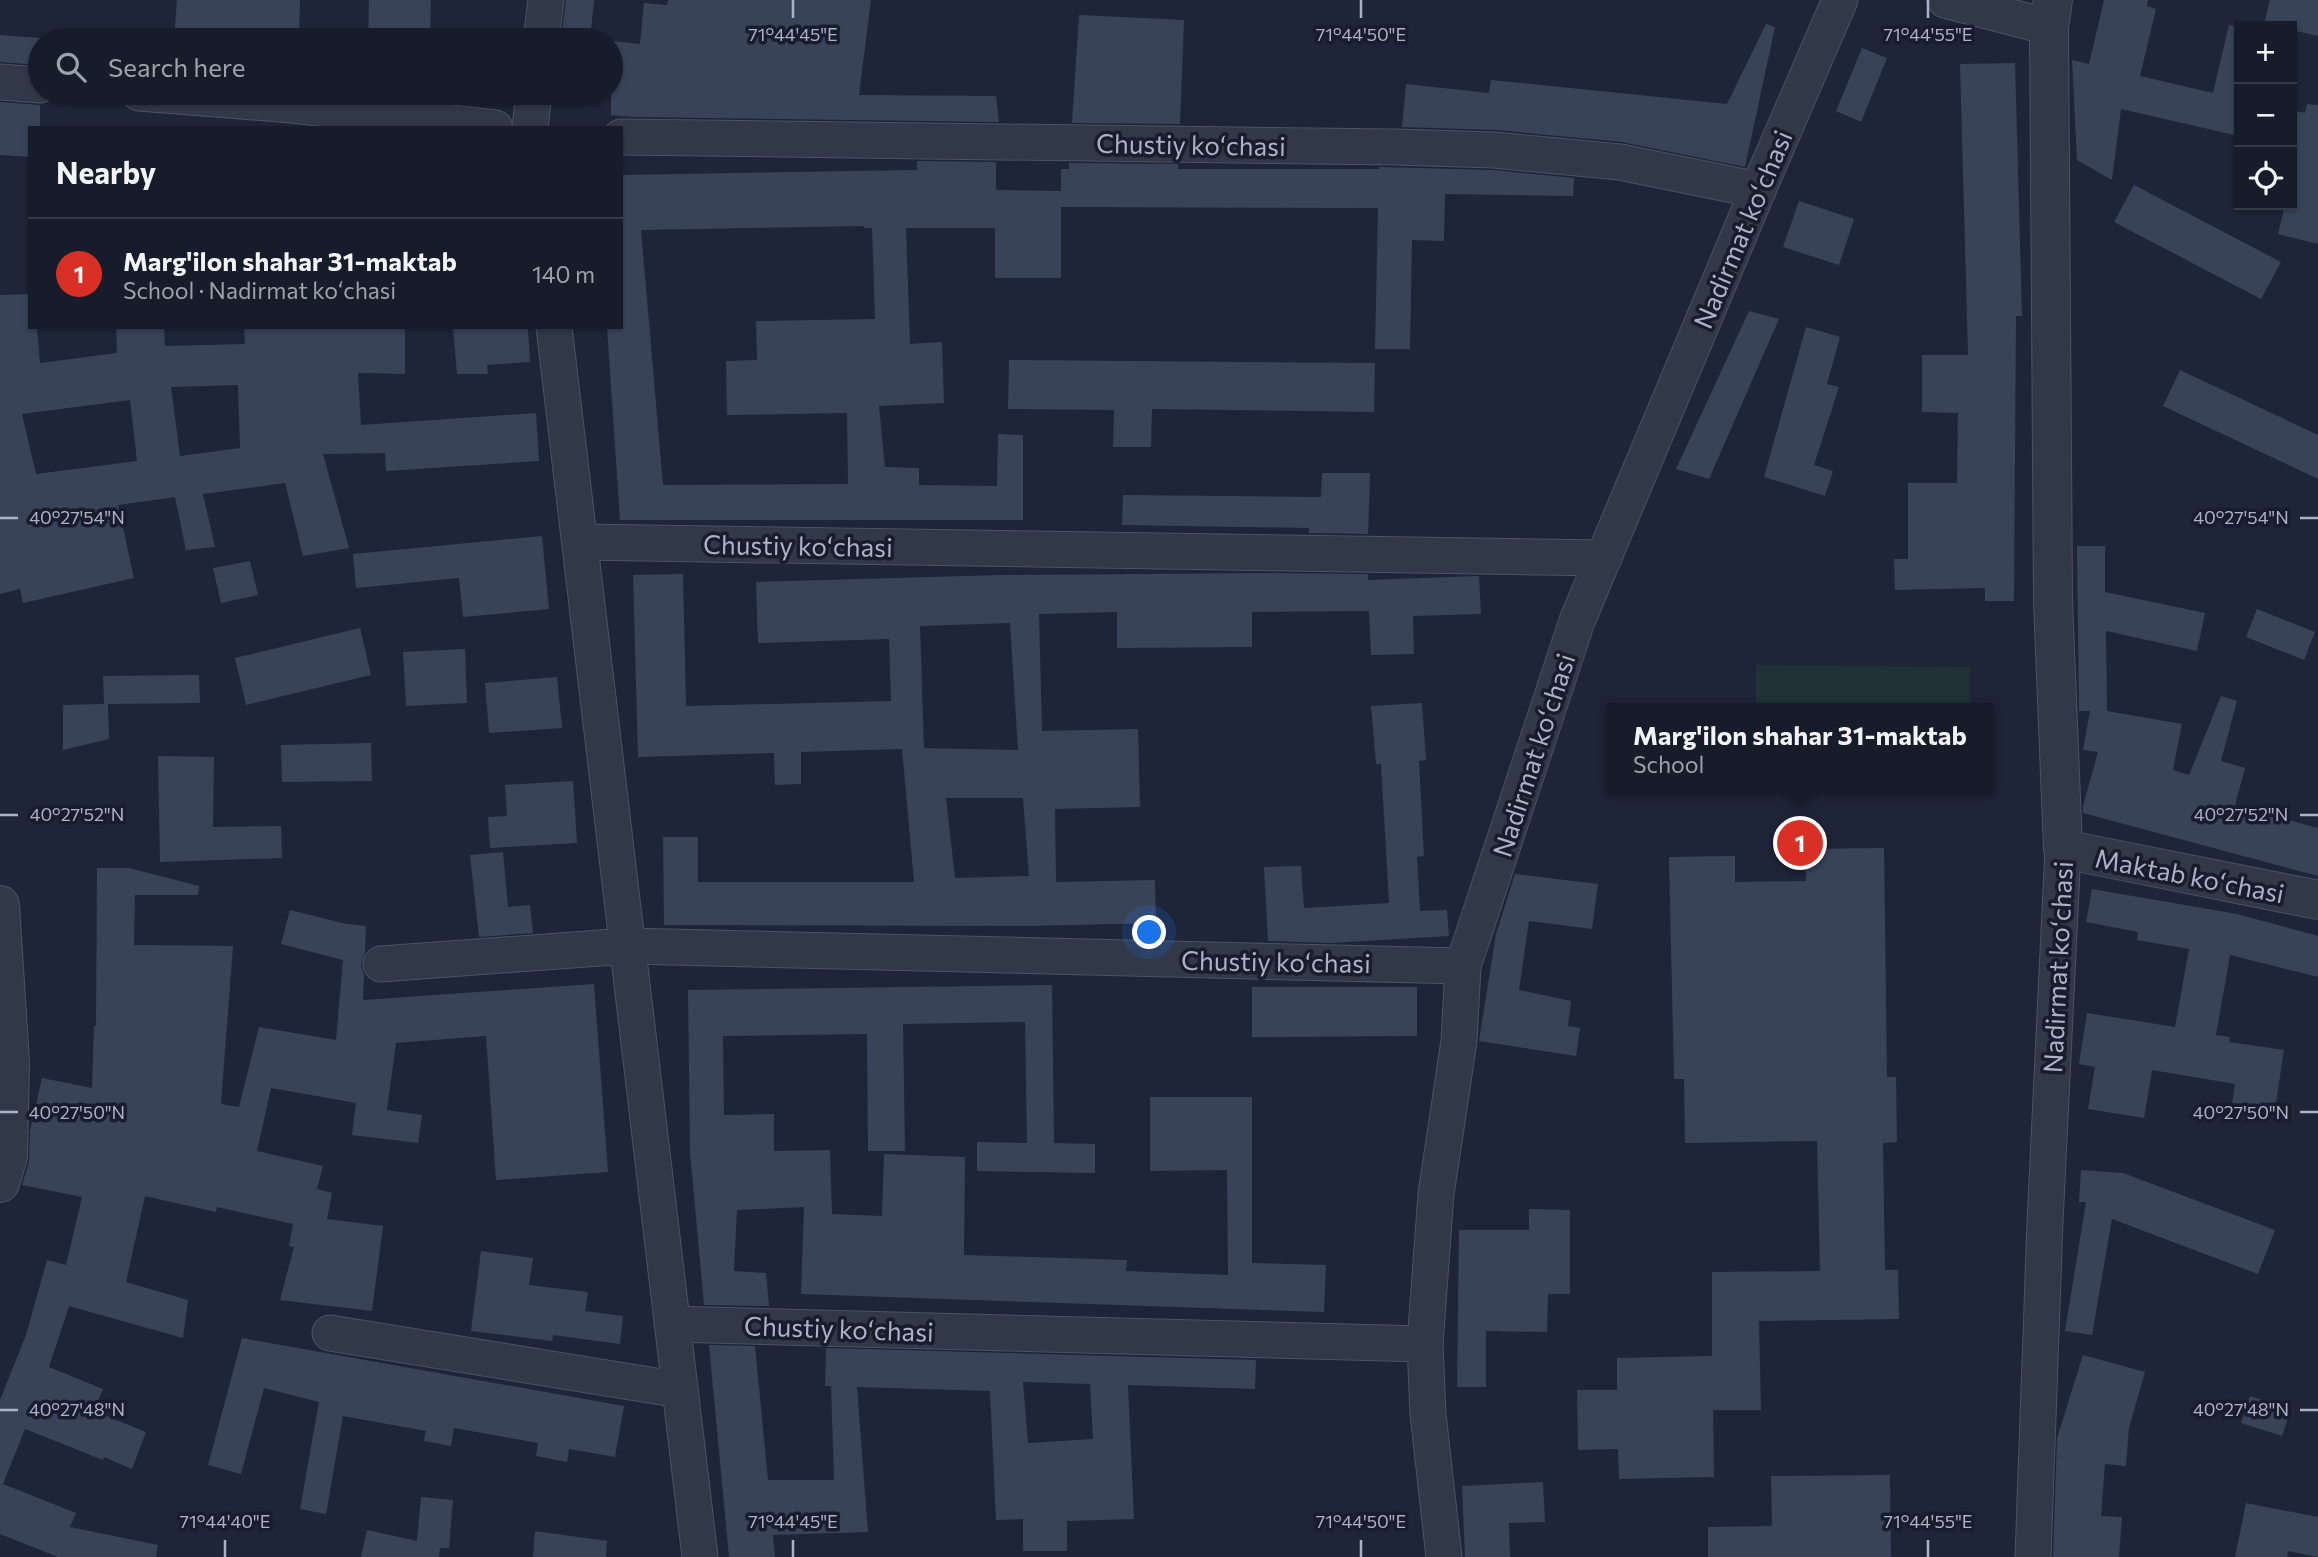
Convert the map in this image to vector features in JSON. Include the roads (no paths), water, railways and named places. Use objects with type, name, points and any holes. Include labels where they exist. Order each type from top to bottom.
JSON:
[{"type":"street","points":[[542,28],[546,0]]},
{"type":"street","name":"Nadirmat koʻchasi","points":[[1444,1557],[1428,1414],[1425,1344],[1436,1194],[1459,1041],[1463,966],[1577,621],[1840,0]]},
{"type":"street","points":[[1945,0],[2051,14]]},
{"type":"street","name":"Nadirmat koʻchasi","points":[[2033,1557],[2045,1222],[2063,849],[2053,601],[2051,14]]},
{"type":"street","points":[[0,82],[28,84]]},
{"type":"street","points":[[292,105],[477,126]]},
{"type":"street","points":[[530,126],[533,105]]},
{"type":"street","name":"Chustiy koʻchasi","points":[[623,137],[1494,150],[1619,162],[1758,190]]},
{"type":"street","points":[[554,329],[699,1557]]},
{"type":"street","name":"Chustiy koʻchasi","points":[[580,542],[1604,558]]},
{"type":"street","name":"Maktab koʻchasi","points":[[2063,849],[2318,900]]},
{"type":"street","points":[[0,905],[10,1063],[3,1165]]},
{"type":"street","name":"Chustiy koʻchasi","points":[[381,964],[626,946],[1463,966]]},
{"type":"street","name":"Chustiy koʻchasi","points":[[672,1324],[1425,1344]]},
{"type":"street","points":[[330,1333],[680,1390]]},
{"type":"place","name":"Marg'ilon shahar 31-maktab","points":[[1800,843]]}]
